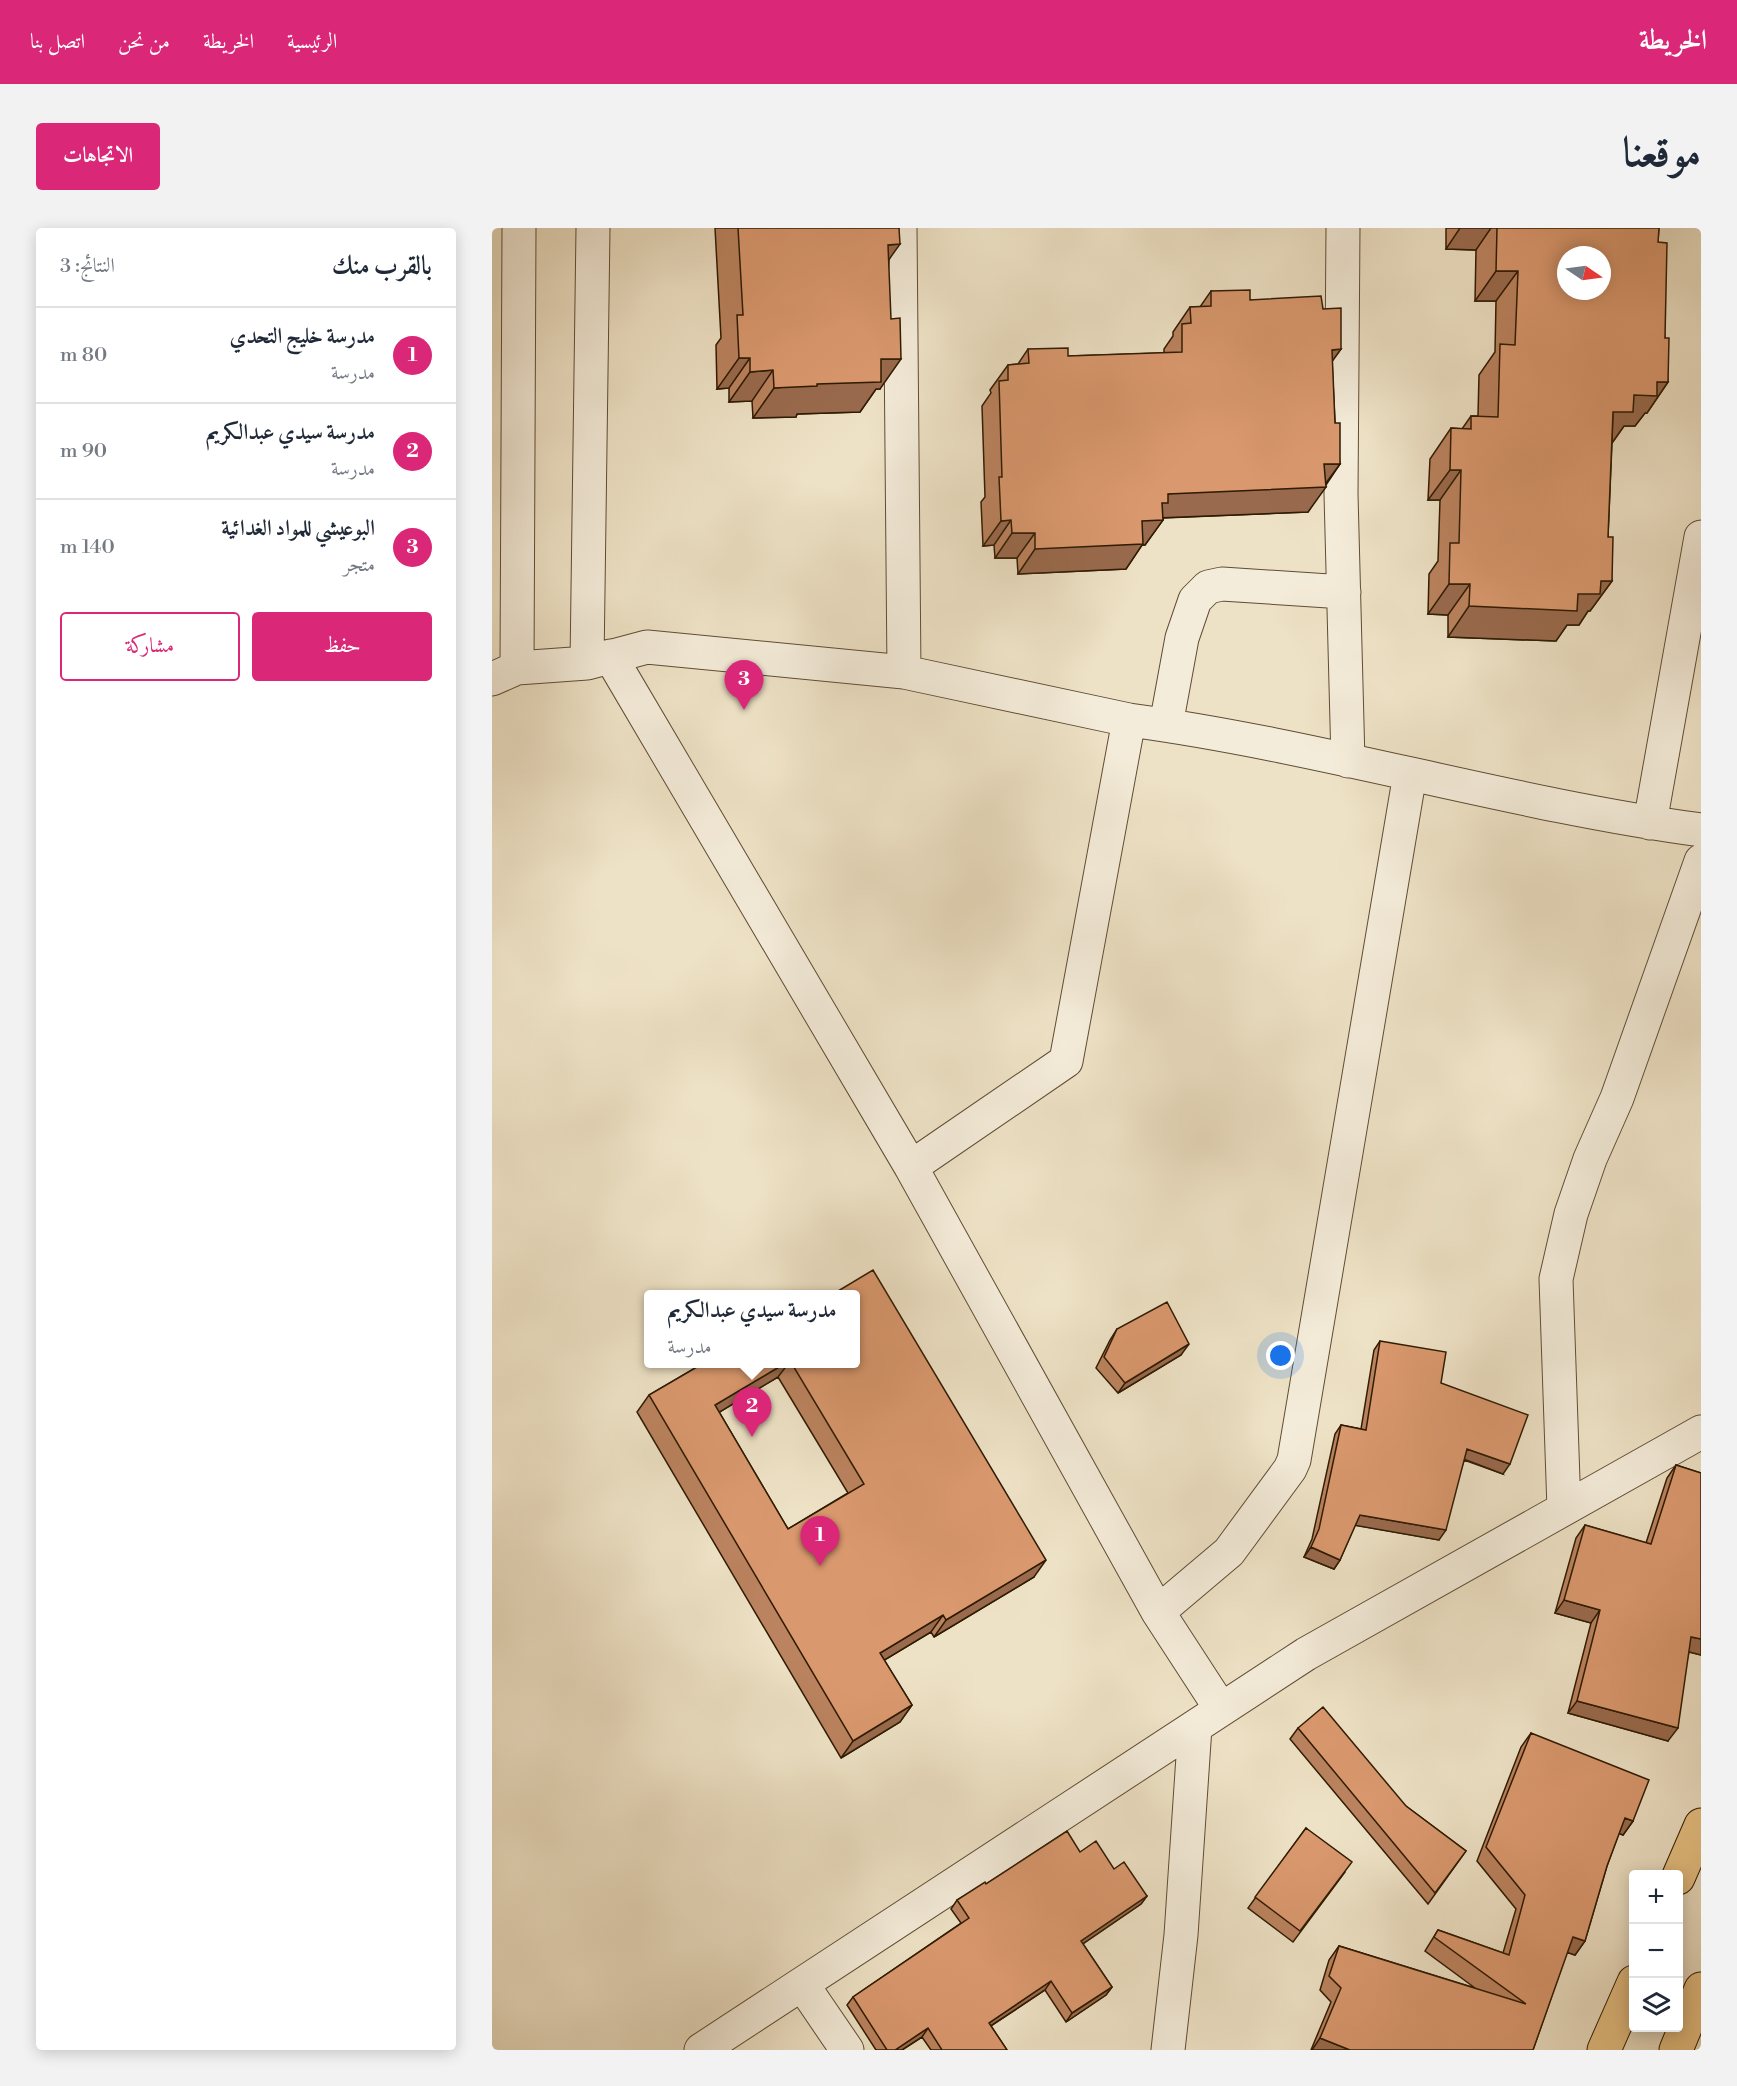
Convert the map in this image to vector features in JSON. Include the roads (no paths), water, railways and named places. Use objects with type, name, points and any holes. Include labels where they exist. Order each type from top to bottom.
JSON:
[{"type":"highway","points":[[1681,1870],[1701,1825]]},
{"type":"highway","points":[[1676,2050],[1701,1989]]},
{"type":"highway","points":[[1604,2050],[1629,1993]]},
{"type":"street","points":[[519,228],[504,674],[599,660],[647,647],[904,672],[1129,720],[1166,725],[1650,823],[1701,830]]},
{"type":"street","points":[[592,228],[599,660],[911,1167],[1158,1612],[1208,1718],[1168,2050]]},
{"type":"street","points":[[900,228],[904,672]]},
{"type":"street","points":[[1343,228],[1341,494],[1348,761]]},
{"type":"street","points":[[1650,823],[1701,537]]},
{"type":"street","points":[[1166,725],[1182,638],[1195,600],[1208,587],[1222,584],[1344,592]]},
{"type":"street","points":[[911,1167],[1066,1060],[1129,720]]},
{"type":"street","points":[[1158,1612],[1229,1552],[1290,1469],[1294,1460],[1410,774]]},
{"type":"street","points":[[1564,1509],[1557,1279],[1571,1214],[1590,1159],[1617,1098],[1701,861]]},
{"type":"street","points":[[701,2050],[1306,1654],[1701,1432]]},
{"type":"street","points":[[802,1984],[847,2050]]},
{"type":"place","name":"البوعيشي للمواد الغدائية","points":[[744,710]]},
{"type":"place","name":"مدرسة سيدي عبدالكريم","points":[[752,1437]]},
{"type":"place","name":"مدرسة خليج التحدي","points":[[820,1566]]}]
